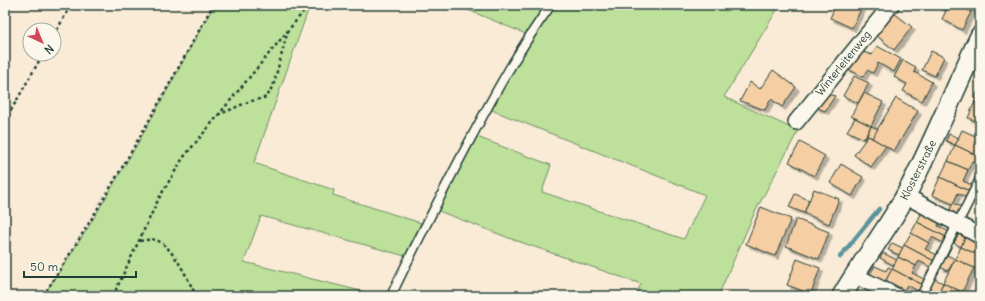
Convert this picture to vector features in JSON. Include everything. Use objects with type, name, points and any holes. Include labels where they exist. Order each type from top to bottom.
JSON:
[{"type":"street","name":"Winterleitenweg","points":[[796,122],[891,5]]},
{"type":"street","name":"Klosterstraße","points":[[842,296],[854,275],[906,196],[927,156],[958,82],[980,36]]},
{"type":"street","points":[[906,196],[980,236]]},
{"type":"street","points":[[854,275],[896,296]]},
{"type":"lane","points":[[391,296],[427,222],[493,95],[530,33],[551,5]]},
{"type":"lane","points":[[921,296],[980,179]]},
{"type":"path","points":[[61,22],[71,5]]},
{"type":"path","points":[[44,296],[88,227],[138,143],[213,5]]},
{"type":"path","points":[[113,296],[159,198],[183,158],[309,5]]},
{"type":"path","points":[[218,115],[248,102],[267,97],[274,83],[288,30]]},
{"type":"path","points":[[5,120],[38,62]]},
{"type":"path","points":[[140,240],[156,240],[170,252],[183,270],[196,296]]},
{"type":"green space","points":[[214,5],[310,5],[254,163],[334,190],[333,195],[421,223],[405,256],[261,216],[244,262],[381,296],[43,296],[89,226],[138,143]]},
{"type":"green space","points":[[456,5],[780,5],[724,97],[798,131],[754,214],[718,296],[635,296],[641,284],[509,238],[436,210],[477,137],[551,165],[542,192],[684,239],[705,195],[489,109],[533,37]]},
{"type":"building","points":[[836,5],[863,5],[852,28],[830,18]]},
{"type":"building","points":[[935,5],[949,5],[947,11]]},
{"type":"building","points":[[949,5],[958,5],[971,12],[962,30],[942,19]]},
{"type":"building","points":[[958,5],[975,5],[971,12]]},
{"type":"building","points":[[894,13],[912,27],[894,50],[876,35]]},
{"type":"building","points":[[877,46],[901,59],[894,72],[878,63],[873,73],[867,70],[863,77],[846,68],[860,51],[872,55]]},
{"type":"building","points":[[931,51],[944,57],[935,76],[922,70]]},
{"type":"building","points":[[903,60],[916,67],[914,72],[932,82],[922,101],[903,91],[907,84],[894,77]]},
{"type":"building","points":[[773,70],[796,87],[782,107],[771,99],[765,110],[740,101],[750,82],[760,89]]},
{"type":"building","points":[[854,76],[869,83],[858,103],[843,96]]},
{"type":"building","points":[[980,86],[980,101],[975,98]]},
{"type":"building","points":[[864,93],[883,102],[871,126],[851,116]]},
{"type":"building","points":[[827,94],[835,96],[825,111],[815,107]]},
{"type":"building","points":[[896,98],[918,111],[894,151],[872,138]]},
{"type":"building","points":[[976,99],[980,101],[980,123],[968,118]]},
{"type":"building","points":[[855,118],[871,126],[864,139],[847,131]]},
{"type":"building","points":[[871,126],[878,129],[872,138],[868,136],[865,140]]},
{"type":"building","points":[[962,130],[980,138],[977,145],[980,147],[980,157],[955,145]]},
{"type":"building","points":[[949,134],[959,138],[955,145],[946,141]]},
{"type":"building","points":[[868,136],[886,146],[871,167],[854,155]]},
{"type":"building","points":[[800,142],[825,156],[814,176],[789,162]]},
{"type":"building","points":[[955,145],[980,157],[980,165],[972,161],[968,170],[948,161]]},
{"type":"building","points":[[948,161],[968,170],[963,181],[976,187],[973,193],[940,177]]},
{"type":"building","points":[[841,164],[863,177],[852,196],[830,183]]},
{"type":"building","points":[[940,177],[973,193],[970,199],[958,193],[953,204],[932,195]]},
{"type":"building","points":[[814,189],[839,199],[829,224],[804,213]]},
{"type":"building","points":[[795,194],[809,200],[804,213],[789,207]]},
{"type":"building","points":[[953,203],[965,208],[961,218],[949,212]]},
{"type":"building","points":[[761,207],[791,219],[775,256],[746,244]]},
{"type":"building","points":[[923,210],[941,219],[938,226],[951,233],[948,238],[917,222]]},
{"type":"building","points":[[796,219],[829,232],[819,259],[786,246]]},
{"type":"building","points":[[917,222],[948,238],[945,244],[932,237],[929,243],[911,233]]},
{"type":"building","points":[[960,232],[967,235],[961,247],[954,243]]},
{"type":"building","points":[[911,233],[929,243],[925,249],[939,256],[936,262],[904,245]]},
{"type":"building","points":[[966,235],[980,241],[980,256],[961,247]]},
{"type":"building","points":[[892,243],[903,248],[899,255],[888,250]]},
{"type":"building","points":[[904,245],[936,262],[932,268],[919,261],[916,266],[898,257]]},
{"type":"building","points":[[961,247],[980,256],[976,269],[955,259]]},
{"type":"building","points":[[883,253],[897,260],[893,265],[880,258]]},
{"type":"building","points":[[947,255],[955,259],[948,271],[940,267]]},
{"type":"building","points":[[898,257],[916,266],[912,273],[926,280],[923,285],[892,269]]},
{"type":"building","points":[[797,259],[820,268],[811,294],[787,285]]},
{"type":"building","points":[[955,259],[974,268],[962,292],[943,283]]},
{"type":"building","points":[[875,266],[886,271],[888,267],[892,269],[885,282],[870,274]]},
{"type":"building","points":[[892,269],[923,285],[920,292],[907,285],[904,290],[886,280]]},
{"type":"building","points":[[933,278],[943,283],[937,296],[927,291]]},
{"type":"building","points":[[943,283],[962,292],[960,296],[937,296]]},
{"type":"waterway","points":[[840,257],[879,209]]}]
